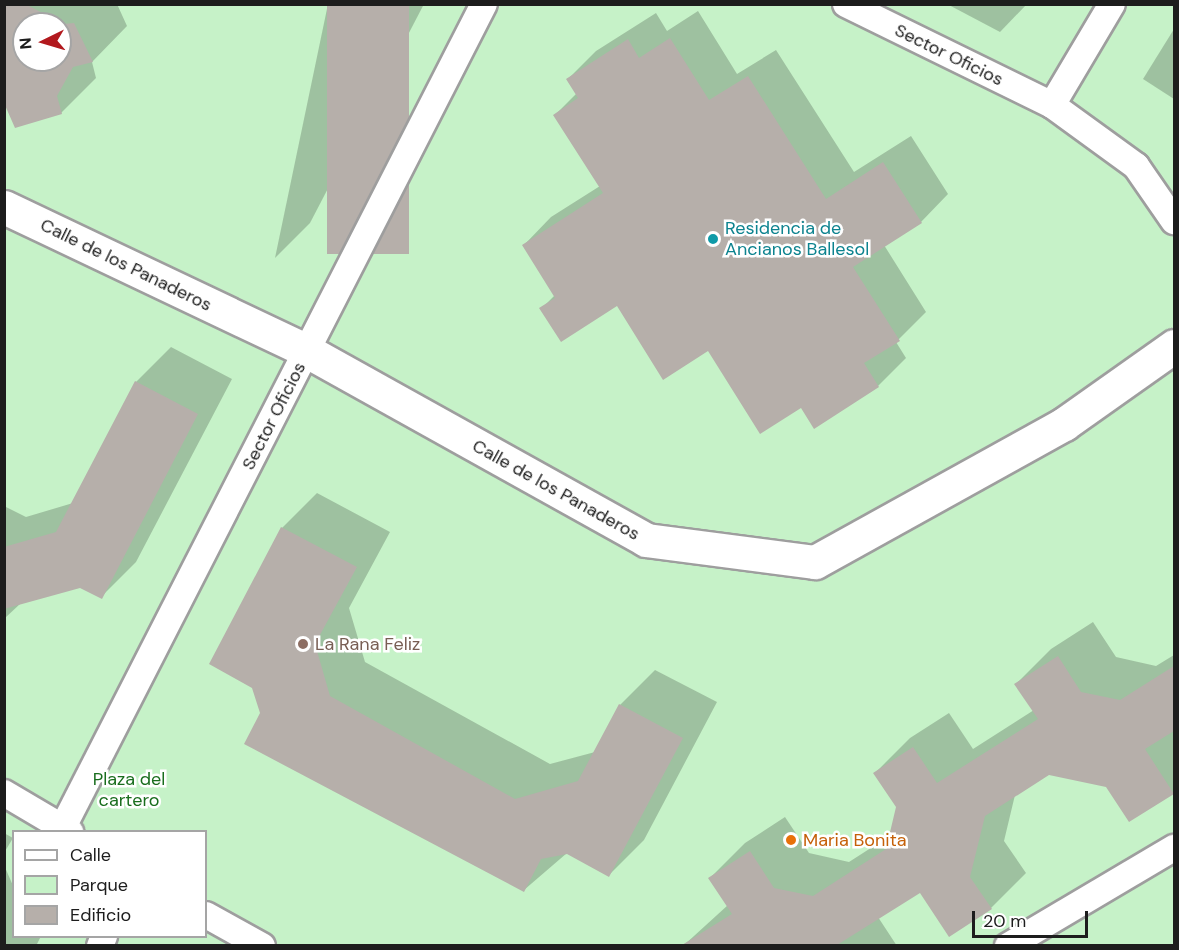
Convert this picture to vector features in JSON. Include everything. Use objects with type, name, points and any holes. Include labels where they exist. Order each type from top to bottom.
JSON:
[{"type":"street","name":"Sector Oficios","points":[[4,793],[66,829],[484,4]]},
{"type":"street","name":"Sector Oficios","points":[[846,4],[1052,105],[1136,166],[1174,221]]},
{"type":"street","points":[[1052,105],[1112,4]]},
{"type":"street","name":"Calle de los Panaderos","points":[[4,207],[307,351],[646,540],[815,562],[1064,423],[1174,346]]},
{"type":"street","points":[[1008,945],[1174,848]]},
{"type":"street","points":[[207,916],[262,945]]},
{"type":"green space","name":"Plaza del cartero","points":[[5,5],[1174,5],[1174,945],[5,946]]},
{"type":"building","points":[[4,4],[25,4],[41,12],[12,12],[12,72],[70,72],[57,96],[62,114],[15,128],[4,103]]},
{"type":"building","points":[[327,4],[409,4],[409,254],[327,254]]},
{"type":"building","points":[[72,23],[74,23],[93,62],[72,69]]},
{"type":"building","name":"Residencia de Ancianos Ballesol","points":[[670,38],[709,100],[748,76],[826,199],[883,162],[922,223],[853,267],[900,341],[864,363],[879,387],[814,429],[801,408],[760,434],[708,351],[663,380],[617,306],[561,342],[539,308],[555,298],[522,245],[603,193],[553,115],[578,98],[566,79],[628,39],[639,58]]},
{"type":"building","points":[[135,381],[198,414],[102,599],[80,588],[4,609],[4,547],[56,532]]},
{"type":"building","points":[[281,527],[357,567],[315,644],[330,696],[515,799],[578,781],[619,704],[683,738],[609,877],[567,854],[541,859],[524,892],[244,744],[260,713],[252,688],[209,664]]},
{"type":"building","points":[[1058,656],[1081,692],[1120,700],[1174,666],[1174,731],[1145,749],[1174,794],[1129,822],[1106,787],[1049,775],[985,816],[970,877],[992,909],[949,937],[920,893],[837,945],[682,945],[732,914],[708,878],[750,851],[774,888],[813,896],[886,849],[896,807],[873,773],[913,747],[937,783],[1038,719],[1014,684]]},
{"type":"place","name":"Residencia de Ancianos Ballesol","points":[[713,239]]},
{"type":"place","name":"La Rana Feliz","points":[[303,644]]},
{"type":"place","name":"Maria Bonita","points":[[791,840]]}]
